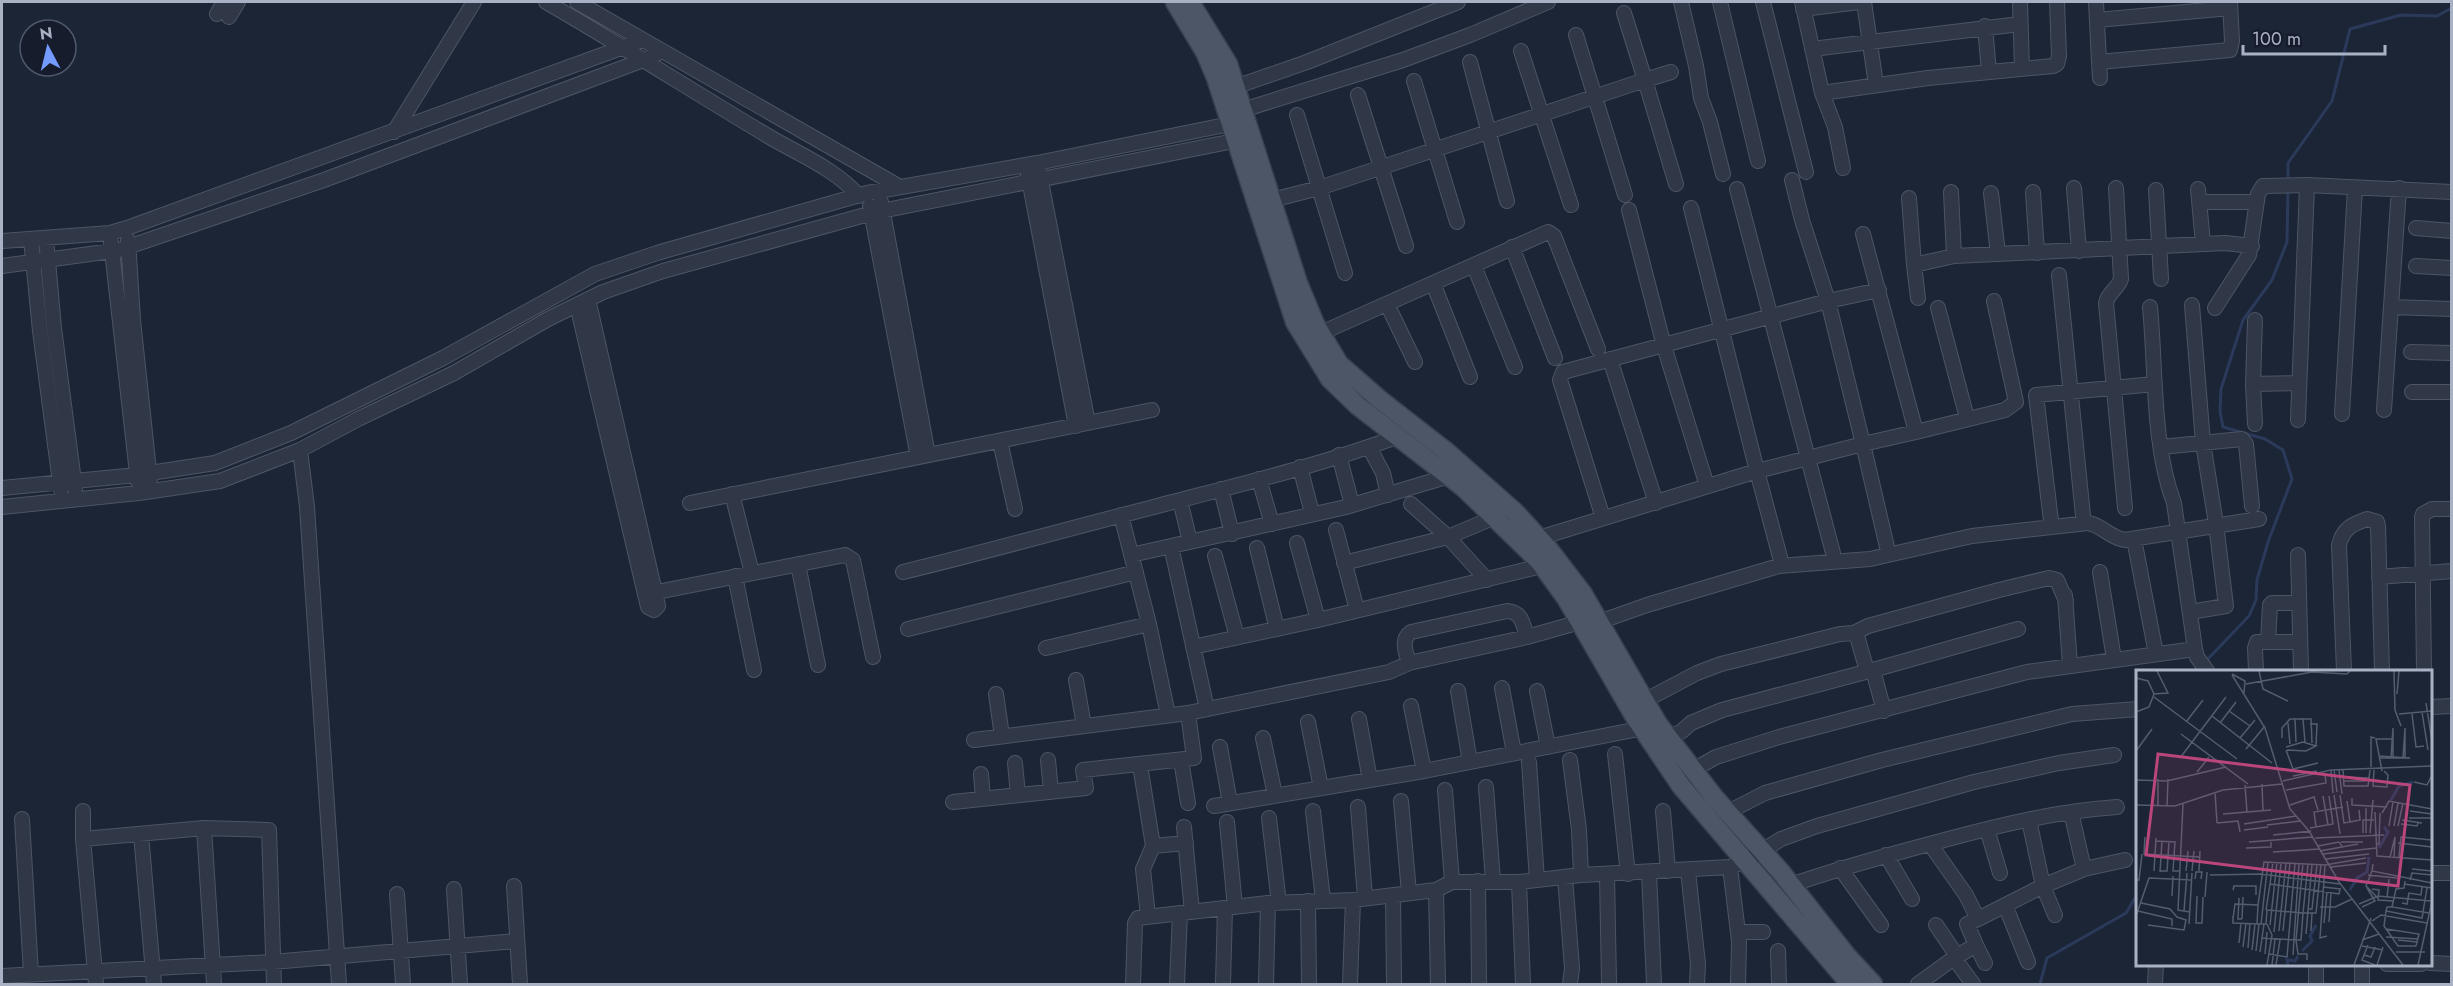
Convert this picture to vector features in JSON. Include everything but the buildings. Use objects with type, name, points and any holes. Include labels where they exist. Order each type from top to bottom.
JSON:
[{"type":"main road","points":[[1174,2],[1205,52],[1239,125],[1272,200],[1298,283],[1321,333],[1339,364],[1379,399],[1447,452],[1515,512],[1539,538],[1566,598],[1580,622],[1656,730],[1693,770],[1791,885],[1847,956],[1873,984]]},
{"type":"main road","points":[[1190,2],[1228,64],[1236,87],[1239,125],[1295,322],[1330,379],[1358,406],[1449,476],[1583,594],[1644,701],[1681,786],[1738,864],[1850,984]]},
{"type":"street","points":[[223,11],[238,2]]},
{"type":"street","points":[[394,132],[474,2]]},
{"type":"street","points":[[546,2],[627,48],[849,184],[869,193],[877,212],[923,456]]},
{"type":"street","points":[[577,2],[900,188]]},
{"type":"street","points":[[1236,87],[1458,2]]},
{"type":"street","points":[[2,507],[146,492],[220,481],[300,450],[358,419],[454,374],[583,302],[663,271],[877,212],[1036,180],[1239,125],[1548,2]]},
{"type":"street","points":[[1681,2],[1701,98],[1710,122],[1723,174]]},
{"type":"street","points":[[1720,2],[1758,161]]},
{"type":"street","points":[[1763,2],[1806,172]]},
{"type":"street","points":[[1843,168],[1835,128],[1822,93],[1803,5],[1858,2]]},
{"type":"street","points":[[1864,2],[1876,85]]},
{"type":"street","points":[[2020,2],[2022,69]]},
{"type":"street","points":[[1822,93],[1928,78],[2053,66],[2059,60],[2057,2]]},
{"type":"street","points":[[2096,2],[2100,78]]},
{"type":"street","points":[[2097,20],[2230,5],[2232,47],[2230,50],[2100,62]]},
{"type":"street","points":[[1624,13],[1676,184]]},
{"type":"street","points":[[1812,49],[1985,26],[2020,24]]},
{"type":"street","points":[[1985,26],[1989,72]]},
{"type":"street","points":[[1576,35],[1625,195]]},
{"type":"street","points":[[2,241],[110,233],[127,228],[644,40]]},
{"type":"street","points":[[2,266],[112,251],[128,246],[324,180],[662,51]]},
{"type":"street","points":[[1521,51],[1571,205]]},
{"type":"street","points":[[1470,63],[1507,201]]},
{"type":"street","points":[[1272,200],[1382,168],[1671,72]]},
{"type":"street","points":[[1414,81],[1457,222]]},
{"type":"street","points":[[1359,95],[1406,246]]},
{"type":"street","points":[[1297,115],[1345,273]]},
{"type":"street","points":[[2,488],[143,474],[215,463],[291,433],[443,358],[596,274],[657,253],[869,193],[1239,125]]},
{"type":"street","points":[[1032,164],[1082,424]]},
{"type":"street","points":[[1792,180],[1802,220],[1828,301],[1887,547]]},
{"type":"street","points":[[2298,420],[2302,185]]},
{"type":"street","points":[[2215,308],[2244,266],[2252,246],[2260,189],[2269,186],[2302,185],[2451,192]]},
{"type":"street","points":[[2074,188],[2079,251]]},
{"type":"street","points":[[2116,188],[2121,279],[2120,284],[2107,297],[2106,303],[2126,508]]},
{"type":"street","points":[[2342,414],[2355,188]]},
{"type":"street","points":[[2384,410],[2399,188]]},
{"type":"street","points":[[1737,189],[1833,553]]},
{"type":"street","points":[[2156,190],[2161,279]]},
{"type":"street","points":[[1951,192],[1954,256]]},
{"type":"street","points":[[2033,192],[2037,253]]},
{"type":"street","points":[[1991,193],[1998,254]]},
{"type":"street","points":[[2203,244],[2198,195],[2257,202]]},
{"type":"street","points":[[1909,198],[1918,298]]},
{"type":"street","points":[[1691,208],[1781,561]]},
{"type":"street","points":[[1629,210],[1664,346],[1707,486]]},
{"type":"street","points":[[127,228],[143,474]]},
{"type":"street","points":[[2416,228],[2451,231]]},
{"type":"street","points":[[110,233],[146,492]]},
{"type":"street","points":[[1321,333],[1512,247],[1543,234],[1552,233],[1598,349]]},
{"type":"street","points":[[1863,234],[1916,432]]},
{"type":"street","points":[[46,238],[67,481]]},
{"type":"street","points":[[31,239],[70,500]]},
{"type":"street","points":[[1914,265],[1954,256],[2225,243],[2252,246]]},
{"type":"street","points":[[1512,247],[1555,358]]},
{"type":"street","points":[[1474,266],[1515,367]]},
{"type":"street","points":[[2416,266],[2451,268]]},
{"type":"street","points":[[2059,275],[2083,516]]},
{"type":"street","points":[[1433,284],[1470,377]]},
{"type":"street","points":[[1603,518],[1560,378],[1563,372],[1720,329],[1879,290]]},
{"type":"street","points":[[1539,538],[1757,471],[2005,410],[2016,402],[1994,301]]},
{"type":"street","points":[[583,302],[650,593],[845,555],[853,560],[873,657]]},
{"type":"street","points":[[1388,304],[1415,362]]},
{"type":"street","points":[[2190,612],[2226,606],[2203,443],[2192,305]]},
{"type":"street","points":[[2150,307],[2166,484],[2174,503],[2196,653],[2206,670]]},
{"type":"street","points":[[2391,307],[2451,309]]},
{"type":"street","points":[[1938,308],[1967,418]]},
{"type":"street","points":[[2255,320],[2253,384],[2255,424]]},
{"type":"street","points":[[2411,352],[2451,353]]},
{"type":"street","points":[[1610,359],[1656,503]]},
{"type":"street","points":[[2253,384],[2298,383]]},
{"type":"street","points":[[2052,521],[2035,397],[2037,394],[2156,384]]},
{"type":"street","points":[[2412,392],[2451,392]]},
{"type":"street","points":[[690,503],[1152,410]]},
{"type":"street","points":[[903,572],[1014,545],[1259,479],[1399,436]]},
{"type":"street","points":[[1599,622],[1647,605],[1779,566],[1877,558],[1972,537],[2088,523],[2096,524],[2114,538],[2134,539],[2216,524],[2256,512],[2244,441],[2235,439],[2161,447]]},
{"type":"street","points":[[1000,441],[1015,508]]},
{"type":"street","points":[[1369,447],[1383,472],[1388,495]]},
{"type":"street","points":[[300,450],[308,519],[339,984]]},
{"type":"street","points":[[1339,455],[1352,505]]},
{"type":"street","points":[[1300,467],[1312,513]]},
{"type":"street","points":[[1131,555],[1232,534],[1352,505],[1449,476]]},
{"type":"street","points":[[1259,479],[1272,524]]},
{"type":"street","points":[[1221,489],[1232,534]]},
{"type":"street","points":[[732,494],[752,573]]},
{"type":"street","points":[[1180,500],[1190,542]]},
{"type":"street","points":[[1411,504],[1448,537],[1488,580]]},
{"type":"street","points":[[2424,670],[2423,514],[2432,509],[2451,509]]},
{"type":"street","points":[[1121,515],[1149,624],[1168,715]]},
{"type":"street","points":[[1344,562],[1448,537],[1496,517]]},
{"type":"street","points":[[2344,670],[2339,545],[2344,531],[2349,526],[2367,519],[2377,522],[2378,526],[2382,670]]},
{"type":"street","points":[[1336,531],[1357,610]]},
{"type":"street","points":[[2134,539],[2156,654]]},
{"type":"street","points":[[1297,543],[1318,620]]},
{"type":"street","points":[[1171,546],[1207,709]]},
{"type":"street","points":[[1257,548],[1277,628]]},
{"type":"street","points":[[2298,555],[2301,670]]},
{"type":"street","points":[[1215,556],[1237,637]]},
{"type":"street","points":[[798,564],[818,664]]},
{"type":"street","points":[[1193,647],[1318,620],[1550,564]]},
{"type":"street","points":[[2379,577],[2451,571]]},
{"type":"street","points":[[908,629],[1136,572]]},
{"type":"street","points":[[2100,572],[2114,659]]},
{"type":"street","points":[[735,576],[754,670]]},
{"type":"street","points":[[1644,701],[1697,673],[1721,664],[1839,634],[1854,633],[1868,626],[2049,578],[2057,580],[2066,602]]},
{"type":"street","points":[[2064,581],[2070,666]]},
{"type":"street","points":[[2268,642],[2270,605],[2272,603],[2298,603]]},
{"type":"street","points":[[1409,663],[1404,643],[1405,638],[1411,632],[1507,611],[1514,612],[1521,618],[1527,637]]},
{"type":"street","points":[[974,740],[1188,713],[1389,672],[1409,663],[1527,637],[1580,622]]},
{"type":"street","points":[[1046,648],[1149,624]]},
{"type":"street","points":[[1214,806],[1424,771],[1548,747],[1656,730],[1683,731],[1691,723],[1722,710],[1870,671],[2018,628]]},
{"type":"street","points":[[1854,633],[1884,711]]},
{"type":"street","points":[[2256,670],[2255,645],[2257,642],[2299,642]]},
{"type":"street","points":[[1693,770],[1716,757],[1779,737],[2027,672],[2156,654],[2196,653]]},
{"type":"street","points":[[1076,680],[1084,726]]},
{"type":"street","points":[[1502,688],[1514,753]]},
{"type":"street","points":[[1458,691],[1470,762]]},
{"type":"street","points":[[1537,691],[1548,747]]},
{"type":"street","points":[[996,694],[1002,736]]},
{"type":"street","points":[[1411,706],[1424,771]]},
{"type":"street","points":[[2432,707],[2451,706]]},
{"type":"street","points":[[1728,812],[1765,793],[1882,760],[2072,714],[2136,709]]},
{"type":"street","points":[[952,802],[1086,788],[1083,770],[1194,758],[1188,713]]},
{"type":"street","points":[[1359,719],[1370,780]]},
{"type":"street","points":[[1308,722],[1321,788]]},
{"type":"street","points":[[1263,738],[1275,795]]},
{"type":"street","points":[[1220,747],[1230,803]]},
{"type":"street","points":[[1616,753],[1628,874]]},
{"type":"street","points":[[1133,984],[1135,924],[1138,918],[1274,903],[1359,899],[1436,890],[1452,882],[1519,882],[1581,875],[1688,871],[1738,864],[1781,839],[1817,826],[1974,782],[2059,763],[2114,755]]},
{"type":"street","points":[[1048,760],[1051,792]]},
{"type":"street","points":[[1181,760],[1188,803]]},
{"type":"street","points":[[1570,760],[1579,830],[1581,875]]},
{"type":"street","points":[[1529,762],[1537,880]]},
{"type":"street","points":[[1015,763],[1018,795]]},
{"type":"street","points":[[1140,765],[1153,846],[1143,869],[1148,916]]},
{"type":"street","points":[[981,774],[983,799]]},
{"type":"street","points":[[1486,787],[1494,881]]},
{"type":"street","points":[[1445,790],[1452,882]]},
{"type":"street","points":[[1401,801],[1409,893]]},
{"type":"street","points":[[1350,984],[1359,899],[1358,807]]},
{"type":"street","points":[[1791,885],[1840,868],[1987,829],[2071,812],[2117,807]]},
{"type":"street","points":[[83,811],[83,839],[95,977]]},
{"type":"street","points":[[1309,984],[1315,901],[1313,811]]},
{"type":"street","points":[[1663,811],[1668,871]]},
{"type":"street","points":[[2071,812],[2084,869]]},
{"type":"street","points":[[1266,984],[1274,903],[1269,818]]},
{"type":"street","points":[[22,819],[31,974]]},
{"type":"street","points":[[2029,820],[2043,886],[2055,915]]},
{"type":"street","points":[[1223,984],[1230,908],[1227,822]]},
{"type":"street","points":[[1177,984],[1186,912],[1184,827]]},
{"type":"street","points":[[83,839],[204,828],[269,830],[274,984]]},
{"type":"street","points":[[204,828],[214,984]]},
{"type":"street","points":[[1987,829],[2000,873]]},
{"type":"street","points":[[141,834],[154,984]]},
{"type":"street","points":[[1153,846],[1186,843]]},
{"type":"street","points":[[1930,844],[1965,895],[1973,921],[1976,945],[1985,963]]},
{"type":"street","points":[[1886,855],[1912,898]]},
{"type":"street","points":[[1945,938],[1973,921],[2043,886],[2084,869],[2125,860]]},
{"type":"street","points":[[1738,864],[1738,984]]},
{"type":"street","points":[[1840,868],[1881,925]]},
{"type":"street","points":[[1688,871],[1698,964],[1697,984]]},
{"type":"street","points":[[1649,873],[1654,984]]},
{"type":"street","points":[[2432,873],[2451,873]]},
{"type":"street","points":[[1607,874],[1610,984]]},
{"type":"street","points":[[1565,877],[1572,968],[1570,984]]},
{"type":"street","points":[[1478,881],[1479,984]]},
{"type":"street","points":[[1519,882],[1523,984]]},
{"type":"street","points":[[514,886],[520,984]]},
{"type":"street","points":[[454,889],[460,984]]},
{"type":"street","points":[[1436,890],[1438,984]]},
{"type":"street","points":[[397,894],[403,984]]},
{"type":"street","points":[[1393,895],[1394,984]]},
{"type":"street","points":[[2005,905],[2028,962]]},
{"type":"street","points":[[1936,925],[1973,984]]},
{"type":"street","points":[[1738,932],[1762,932]]},
{"type":"street","points":[[2,976],[31,974],[95,977],[153,967],[272,962],[401,949],[516,941]]},
{"type":"street","points":[[1919,984],[1976,945]]},
{"type":"street","points":[[1778,951],[1779,984]]},
{"type":"street","points":[[2432,963],[2451,964]]},
{"type":"street","points":[[2155,984],[2156,965]]},
{"type":"street","points":[[2316,965],[2316,984]]},
{"type":"street","points":[[2362,965],[2362,984]]},
{"type":"waterway","points":[[2288,181],[2288,163],[2332,101],[2350,29],[2401,15],[2437,16],[2452,8]]},
{"type":"waterway","points":[[2205,662],[2249,616],[2256,600],[2257,580],[2268,542],[2292,479],[2283,450],[2265,439],[2223,427],[2220,411],[2221,389],[2243,320],[2272,280],[2287,242],[2288,188]]},
{"type":"waterway","points":[[2195,670],[2200,666]]},
{"type":"waterway","points":[[2040,984],[2047,958],[2126,913],[2136,896]]}]
